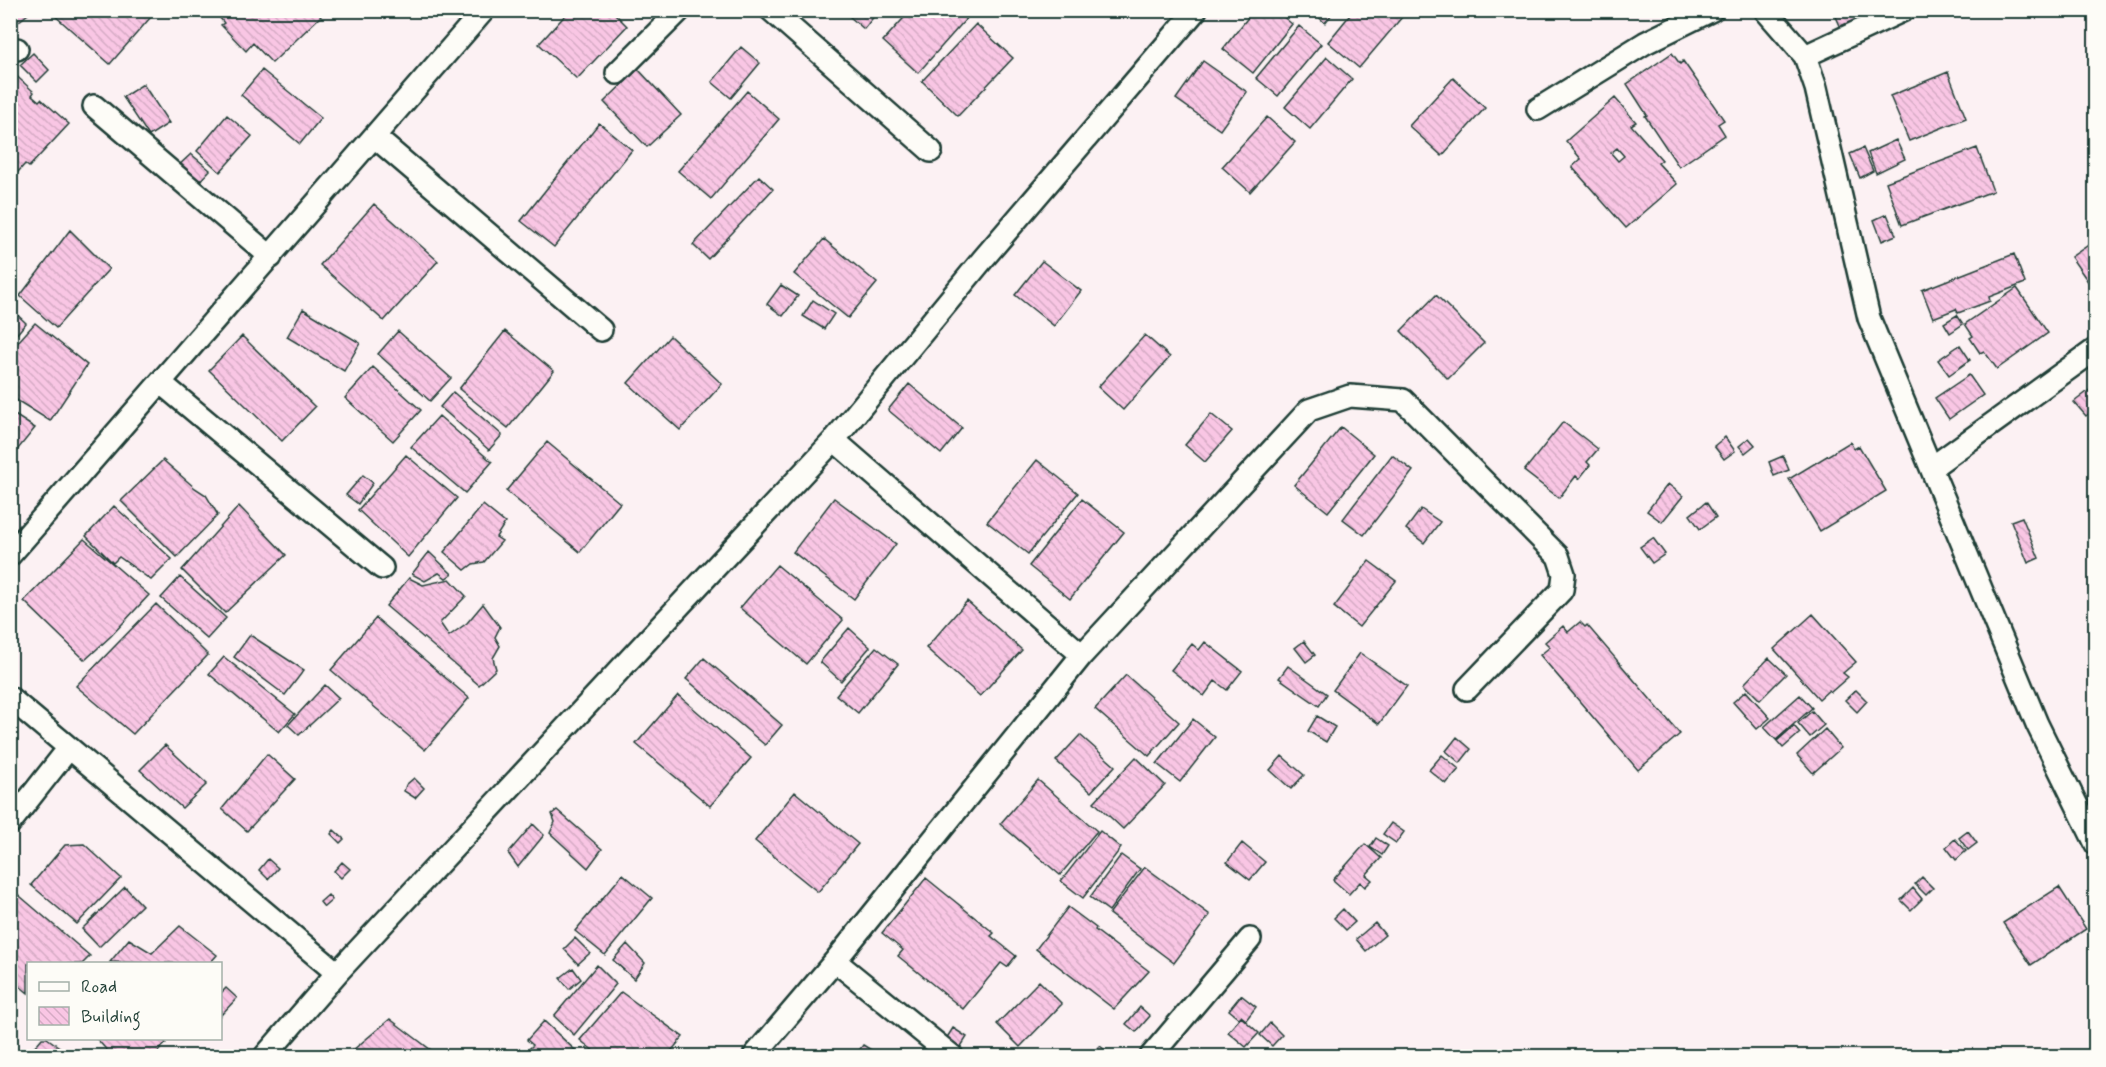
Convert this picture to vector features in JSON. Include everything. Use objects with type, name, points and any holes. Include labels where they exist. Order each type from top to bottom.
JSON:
[{"type":"street","points":[[10,555],[484,10]]},
{"type":"street","points":[[617,73],[680,10]]},
{"type":"street","points":[[771,10],[931,151]]},
{"type":"street","points":[[265,1056],[337,973],[834,440],[991,250],[1196,10]]},
{"type":"street","points":[[1538,109],[1645,43],[1712,10]]},
{"type":"street","points":[[1765,10],[1805,56],[1816,88],[1869,318],[2037,724],[2096,844]]},
{"type":"street","points":[[1805,56],[1904,10]]},
{"type":"street","points":[[94,106],[271,257]]},
{"type":"street","points":[[375,138],[601,330]]},
{"type":"street","points":[[1931,468],[2096,349]]},
{"type":"street","points":[[161,383],[382,568]]},
{"type":"street","points":[[754,1056],[835,961],[1083,655],[1309,410],[1350,396],[1403,400],[1558,556],[1564,574],[1563,590],[1467,689]]},
{"type":"street","points":[[834,440],[1083,655]]},
{"type":"street","points":[[10,698],[337,973]]},
{"type":"street","points":[[10,823],[69,748]]},
{"type":"street","points":[[1151,1056],[1250,939]]},
{"type":"street","points":[[835,961],[952,1056]]},
{"type":"building","points":[[10,10],[33,10],[18,22]]},
{"type":"building","points":[[58,10],[157,10],[110,64],[54,15]]},
{"type":"building","points":[[227,10],[316,10],[321,16],[272,63],[253,43],[246,51],[221,25],[224,23],[220,18]]},
{"type":"building","points":[[570,10],[611,10],[627,26],[577,79],[539,44]]},
{"type":"building","points":[[842,10],[879,10],[864,29]]},
{"type":"building","points":[[911,10],[974,10],[918,73],[883,41]]},
{"type":"building","points":[[1254,10],[1275,10],[1292,24],[1253,73],[1223,49]]},
{"type":"building","points":[[1311,10],[1335,10],[1325,23]]},
{"type":"building","points":[[1354,10],[1408,10],[1359,68],[1328,42]]},
{"type":"building","points":[[1833,10],[1859,10],[1864,21],[1842,30]]},
{"type":"building","points":[[976,24],[1013,58],[958,116],[922,81]]},
{"type":"building","points":[[1299,26],[1321,44],[1278,96],[1256,78]]},
{"type":"building","points":[[741,47],[760,63],[731,98],[712,82]]},
{"type":"building","points":[[33,53],[49,70],[37,82],[20,65]]},
{"type":"building","points":[[1672,53],[1680,64],[1683,61],[1724,120],[1718,124],[1725,135],[1679,167],[1627,84]]},
{"type":"building","points":[[1327,57],[1352,79],[1310,129],[1285,107]]},
{"type":"building","points":[[1203,61],[1247,92],[1220,130],[1176,99]]},
{"type":"building","points":[[638,69],[681,115],[647,147],[604,102]]},
{"type":"building","points":[[10,70],[34,92],[32,95],[39,101],[41,99],[69,124],[29,167],[25,164],[11,180]]},
{"type":"building","points":[[262,70],[321,118],[300,144],[241,95]]},
{"type":"building","points":[[1948,72],[1966,118],[1909,141],[1890,96]]},
{"type":"building","points":[[1453,78],[1485,108],[1442,156],[1409,126]]},
{"type":"building","points":[[143,84],[169,123],[149,136],[123,97]]},
{"type":"building","points":[[747,91],[779,119],[711,199],[678,171]]},
{"type":"building","points":[[1615,98],[1636,122],[1631,125],[1662,160],[1658,163],[1677,184],[1626,228],[1572,167],[1581,159],[1566,141]],"holes":[[[1617,148],[1624,156],[1618,161],[1611,153]]]},
{"type":"building","points":[[227,115],[252,136],[220,172],[197,151]]},
{"type":"building","points":[[1267,117],[1295,142],[1250,192],[1222,167]]},
{"type":"building","points":[[599,123],[632,150],[554,247],[521,221]]},
{"type":"building","points":[[1896,140],[1905,159],[1876,173],[1868,153]]},
{"type":"building","points":[[1863,148],[1873,171],[1860,178],[1850,154]]},
{"type":"building","points":[[1977,148],[1993,191],[1902,225],[1886,182]]},
{"type":"building","points":[[191,154],[210,170],[197,184],[177,167]]},
{"type":"building","points":[[759,176],[773,189],[708,259],[693,245]]},
{"type":"building","points":[[374,204],[438,261],[384,321],[320,265]]},
{"type":"building","points":[[1887,214],[1896,235],[1882,241],[1874,220]]},
{"type":"building","points":[[70,230],[109,269],[56,328],[20,296]]},
{"type":"building","points":[[824,239],[877,283],[848,318],[794,274]]},
{"type":"building","points":[[2096,240],[2096,293],[2071,257]]},
{"type":"building","points":[[2014,254],[2025,283],[1989,297],[1990,301],[1958,313],[1956,309],[1933,318],[1922,290]]},
{"type":"building","points":[[1042,261],[1081,291],[1054,326],[1015,295]]},
{"type":"building","points":[[781,285],[798,296],[783,316],[767,304]]},
{"type":"building","points":[[2017,288],[2048,333],[1997,369],[1984,351],[1980,353],[1970,338],[1973,336],[1965,324]]},
{"type":"building","points":[[1436,295],[1484,343],[1448,379],[1401,331]]},
{"type":"building","points":[[813,300],[834,314],[824,329],[803,316]]},
{"type":"building","points":[[10,308],[26,323],[10,342]]},
{"type":"building","points":[[303,309],[360,343],[344,371],[287,337]]},
{"type":"building","points":[[1957,315],[1963,324],[1950,333],[1944,323]]},
{"type":"building","points":[[35,323],[87,365],[50,421],[10,396],[10,351]]},
{"type":"building","points":[[398,331],[451,378],[430,401],[378,354]]},
{"type":"building","points":[[505,331],[554,371],[508,428],[459,389]]},
{"type":"building","points":[[1145,335],[1170,357],[1123,410],[1098,387]]},
{"type":"building","points":[[242,336],[315,407],[282,441],[209,370]]},
{"type":"building","points":[[670,336],[722,384],[680,430],[628,383]]},
{"type":"building","points":[[1960,345],[1970,360],[1949,375],[1938,360]]},
{"type":"building","points":[[373,367],[421,410],[393,441],[345,398]]},
{"type":"building","points":[[1969,375],[1983,395],[1949,419],[1935,398]]},
{"type":"building","points":[[909,384],[962,428],[941,454],[888,410]]},
{"type":"building","points":[[2096,385],[2096,408],[2086,416],[2074,402]]},
{"type":"building","points":[[453,392],[502,435],[489,450],[440,407]]},
{"type":"building","points":[[10,412],[35,428],[10,459]]},
{"type":"building","points":[[1211,414],[1232,431],[1205,462],[1185,445]]},
{"type":"building","points":[[439,416],[492,462],[465,493],[411,447]]},
{"type":"building","points":[[1563,422],[1598,449],[1587,462],[1590,465],[1579,479],[1576,476],[1559,498],[1524,471]]},
{"type":"building","points":[[1341,427],[1374,454],[1328,512],[1294,485]]},
{"type":"building","points":[[1725,437],[1735,451],[1724,459],[1714,446]]},
{"type":"building","points":[[1749,438],[1755,445],[1745,453],[1739,446]]},
{"type":"building","points":[[547,442],[620,503],[580,552],[506,491]]},
{"type":"building","points":[[1850,442],[1854,449],[1859,446],[1886,491],[1820,531],[1789,479]]},
{"type":"building","points":[[406,455],[457,498],[408,557],[358,510]]},
{"type":"building","points":[[1392,455],[1413,471],[1364,535],[1343,519]]},
{"type":"building","points":[[1783,456],[1789,470],[1774,476],[1769,462]]},
{"type":"building","points":[[163,460],[206,495],[218,515],[177,557],[121,501]]},
{"type":"building","points":[[1037,460],[1078,493],[1028,554],[987,522]]},
{"type":"building","points":[[363,475],[373,483],[358,504],[346,495]]},
{"type":"building","points":[[1668,484],[1683,496],[1662,522],[1647,511]]},
{"type":"building","points":[[834,498],[896,544],[854,599],[793,552]]},
{"type":"building","points":[[1082,499],[1124,532],[1070,599],[1029,566]]},
{"type":"building","points":[[1706,502],[1716,517],[1700,529],[1690,515]]},
{"type":"building","points":[[483,505],[505,523],[496,537],[502,541],[484,562],[473,564],[465,570],[444,552]]},
{"type":"building","points":[[114,506],[172,559],[151,580],[119,557],[113,563],[86,536]]},
{"type":"building","points":[[239,506],[286,555],[225,613],[182,570]]},
{"type":"building","points":[[1421,509],[1440,522],[1424,543],[1406,529]]},
{"type":"building","points":[[2022,517],[2039,558],[2028,563],[2011,521]]},
{"type":"building","points":[[1653,538],[1665,554],[1652,563],[1640,547]]},
{"type":"building","points":[[84,539],[149,595],[85,660],[24,601]]},
{"type":"building","points":[[429,552],[452,574],[446,578],[439,573],[425,581],[412,574]]},
{"type":"building","points":[[1369,561],[1396,581],[1359,627],[1334,607]]},
{"type":"building","points":[[777,565],[843,620],[806,664],[740,608]]},
{"type":"building","points":[[180,577],[226,618],[207,639],[161,598]]},
{"type":"building","points":[[409,578],[423,585],[450,579],[466,596],[440,623],[449,636],[467,623],[483,604],[500,627],[495,637],[500,646],[493,658],[496,669],[479,685],[386,606]]},
{"type":"building","points":[[967,601],[1022,650],[980,696],[926,648]]},
{"type":"building","points":[[156,604],[208,655],[133,734],[76,686]]},
{"type":"building","points":[[1813,614],[1856,662],[1843,673],[1848,677],[1819,699],[1774,649]]},
{"type":"building","points":[[376,618],[469,698],[425,750],[331,670]]},
{"type":"building","points":[[1580,622],[1585,627],[1587,625],[1680,734],[1638,770],[1540,655],[1550,647],[1545,642],[1563,626],[1568,632]]},
{"type":"building","points":[[849,628],[870,647],[841,681],[820,662]]},
{"type":"building","points":[[250,635],[304,670],[285,695],[234,657]]},
{"type":"building","points":[[1304,641],[1315,655],[1306,662],[1295,648]]},
{"type":"building","points":[[1205,642],[1242,671],[1227,690],[1215,681],[1204,696],[1171,670],[1192,644],[1199,650]]},
{"type":"building","points":[[876,647],[898,664],[858,713],[836,695]]},
{"type":"building","points":[[1360,653],[1407,686],[1379,724],[1333,690]]},
{"type":"building","points":[[224,657],[295,714],[279,732],[209,674]]},
{"type":"building","points":[[704,658],[782,725],[765,745],[686,679]]},
{"type":"building","points":[[1769,658],[1786,674],[1760,700],[1744,684]]},
{"type":"building","points":[[1288,666],[1327,694],[1319,706],[1279,678]]},
{"type":"building","points":[[1126,675],[1179,722],[1149,756],[1095,709]]},
{"type":"building","points":[[325,685],[339,698],[299,735],[288,725]]},
{"type":"building","points":[[1856,690],[1867,701],[1857,712],[1845,700]]},
{"type":"building","points":[[1746,691],[1770,718],[1757,729],[1733,702]]},
{"type":"building","points":[[678,695],[751,758],[710,806],[636,744]]},
{"type":"building","points":[[1800,695],[1812,708],[1776,740],[1764,727]]},
{"type":"building","points":[[1812,711],[1824,725],[1810,737],[1798,723]]},
{"type":"building","points":[[1317,716],[1335,727],[1326,742],[1308,731]]},
{"type":"building","points":[[1193,719],[1215,737],[1180,782],[1157,764]]},
{"type":"building","points":[[1794,726],[1800,733],[1783,748],[1777,741]]},
{"type":"building","points":[[1825,729],[1841,748],[1813,773],[1797,755]]},
{"type":"building","points":[[1080,735],[1115,766],[1091,792],[1056,761]]},
{"type":"building","points":[[1457,737],[1471,749],[1460,763],[1446,751]]},
{"type":"building","points":[[165,745],[207,784],[182,808],[140,770]]},
{"type":"building","points":[[267,754],[295,779],[247,831],[222,809]]},
{"type":"building","points":[[1442,755],[1459,769],[1446,784],[1429,770]]},
{"type":"building","points":[[1282,756],[1304,775],[1291,789],[1270,770]]},
{"type":"building","points":[[1136,757],[1165,785],[1123,829],[1094,802]]},
{"type":"building","points":[[414,778],[424,788],[415,798],[404,791],[406,785]]},
{"type":"building","points":[[1038,780],[1097,831],[1060,875],[1000,824]]},
{"type":"building","points":[[795,792],[858,844],[818,892],[755,841]]},
{"type":"building","points":[[557,810],[602,849],[588,868],[550,833],[555,822],[552,814]]},
{"type":"building","points":[[1391,823],[1404,832],[1396,843],[1383,834]]},
{"type":"building","points":[[533,824],[544,835],[518,867],[508,853]]},
{"type":"building","points":[[334,830],[344,839],[340,843],[331,834]]},
{"type":"building","points":[[1100,831],[1121,848],[1083,898],[1061,881]]},
{"type":"building","points":[[1968,831],[1977,843],[1968,850],[1959,838]]},
{"type":"building","points":[[1376,838],[1388,846],[1382,855],[1370,847]]},
{"type":"building","points":[[1955,839],[1966,851],[1956,860],[1946,847]]},
{"type":"building","points":[[1242,843],[1265,862],[1250,880],[1227,862]]},
{"type":"building","points":[[84,844],[121,878],[77,924],[31,885],[65,845]]},
{"type":"building","points":[[1365,844],[1381,858],[1366,875],[1372,880],[1365,887],[1360,882],[1349,894],[1333,880]]},
{"type":"building","points":[[1121,855],[1140,869],[1109,911],[1090,897]]},
{"type":"building","points":[[268,859],[278,868],[268,879],[259,870]]},
{"type":"building","points":[[342,862],[350,869],[341,878],[334,871]]},
{"type":"building","points":[[1145,867],[1210,915],[1174,963],[1109,914]]},
{"type":"building","points":[[623,874],[652,898],[605,955],[575,931]]},
{"type":"building","points":[[1922,877],[1933,888],[1926,895],[1915,884]]},
{"type":"building","points":[[926,878],[994,933],[991,936],[1016,956],[1007,967],[1001,963],[963,1009],[898,956],[903,950],[882,933]]},
{"type":"building","points":[[125,887],[142,905],[99,947],[82,929]]},
{"type":"building","points":[[2059,887],[2086,929],[2031,965],[2003,923]]},
{"type":"building","points":[[1913,888],[1922,899],[1911,910],[1901,900]]},
{"type":"building","points":[[14,891],[90,956],[84,962],[27,962],[27,992],[10,978],[10,896]]},
{"type":"building","points":[[328,895],[332,900],[324,907],[320,902]]},
{"type":"building","points":[[1068,907],[1149,971],[1114,1009],[1036,949]]},
{"type":"building","points":[[1343,909],[1355,922],[1346,930],[1334,918]]},
{"type":"building","points":[[1375,923],[1385,935],[1366,951],[1356,939]]},
{"type":"building","points":[[180,926],[217,955],[211,962],[110,962],[129,939],[152,953]]},
{"type":"building","points":[[575,938],[590,953],[578,964],[564,949]]},
{"type":"building","points":[[627,944],[645,963],[634,979],[613,960]]},
{"type":"building","points":[[597,965],[616,984],[574,1035],[554,1016]]},
{"type":"building","points":[[573,968],[581,979],[569,989],[560,978]]},
{"type":"building","points":[[1039,981],[1062,1004],[1020,1047],[997,1024]]},
{"type":"building","points":[[226,988],[237,998],[222,1014],[222,992]]},
{"type":"building","points":[[621,992],[683,1037],[667,1056],[600,1056],[580,1040]]},
{"type":"building","points":[[1241,995],[1256,1007],[1246,1020],[1241,1016],[1239,1018],[1229,1010]]},
{"type":"building","points":[[1140,1007],[1150,1016],[1136,1032],[1126,1024]]},
{"type":"building","points":[[1241,1017],[1259,1033],[1246,1047],[1228,1032]]},
{"type":"building","points":[[390,1019],[439,1056],[346,1056]]},
{"type":"building","points":[[544,1021],[577,1052],[571,1056],[514,1056],[518,1051],[523,1055],[533,1045],[527,1040]]},
{"type":"building","points":[[1270,1023],[1282,1035],[1272,1046],[1260,1035]]},
{"type":"building","points":[[953,1028],[967,1037],[960,1048],[946,1039]]},
{"type":"building","points":[[40,1040],[50,1040],[69,1054],[67,1056],[27,1056]]},
{"type":"building","points":[[98,1040],[164,1040],[166,1043],[154,1056],[112,1056]]},
{"type":"building","points":[[10,1044],[22,1054],[10,1056]]},
{"type":"building","points":[[863,1045],[881,1056],[855,1056]]},
{"type":"building","points":[[1100,1046],[1113,1056],[1091,1056]]},
{"type":"building","points":[[1304,1050],[1311,1056],[1299,1056]]}]
